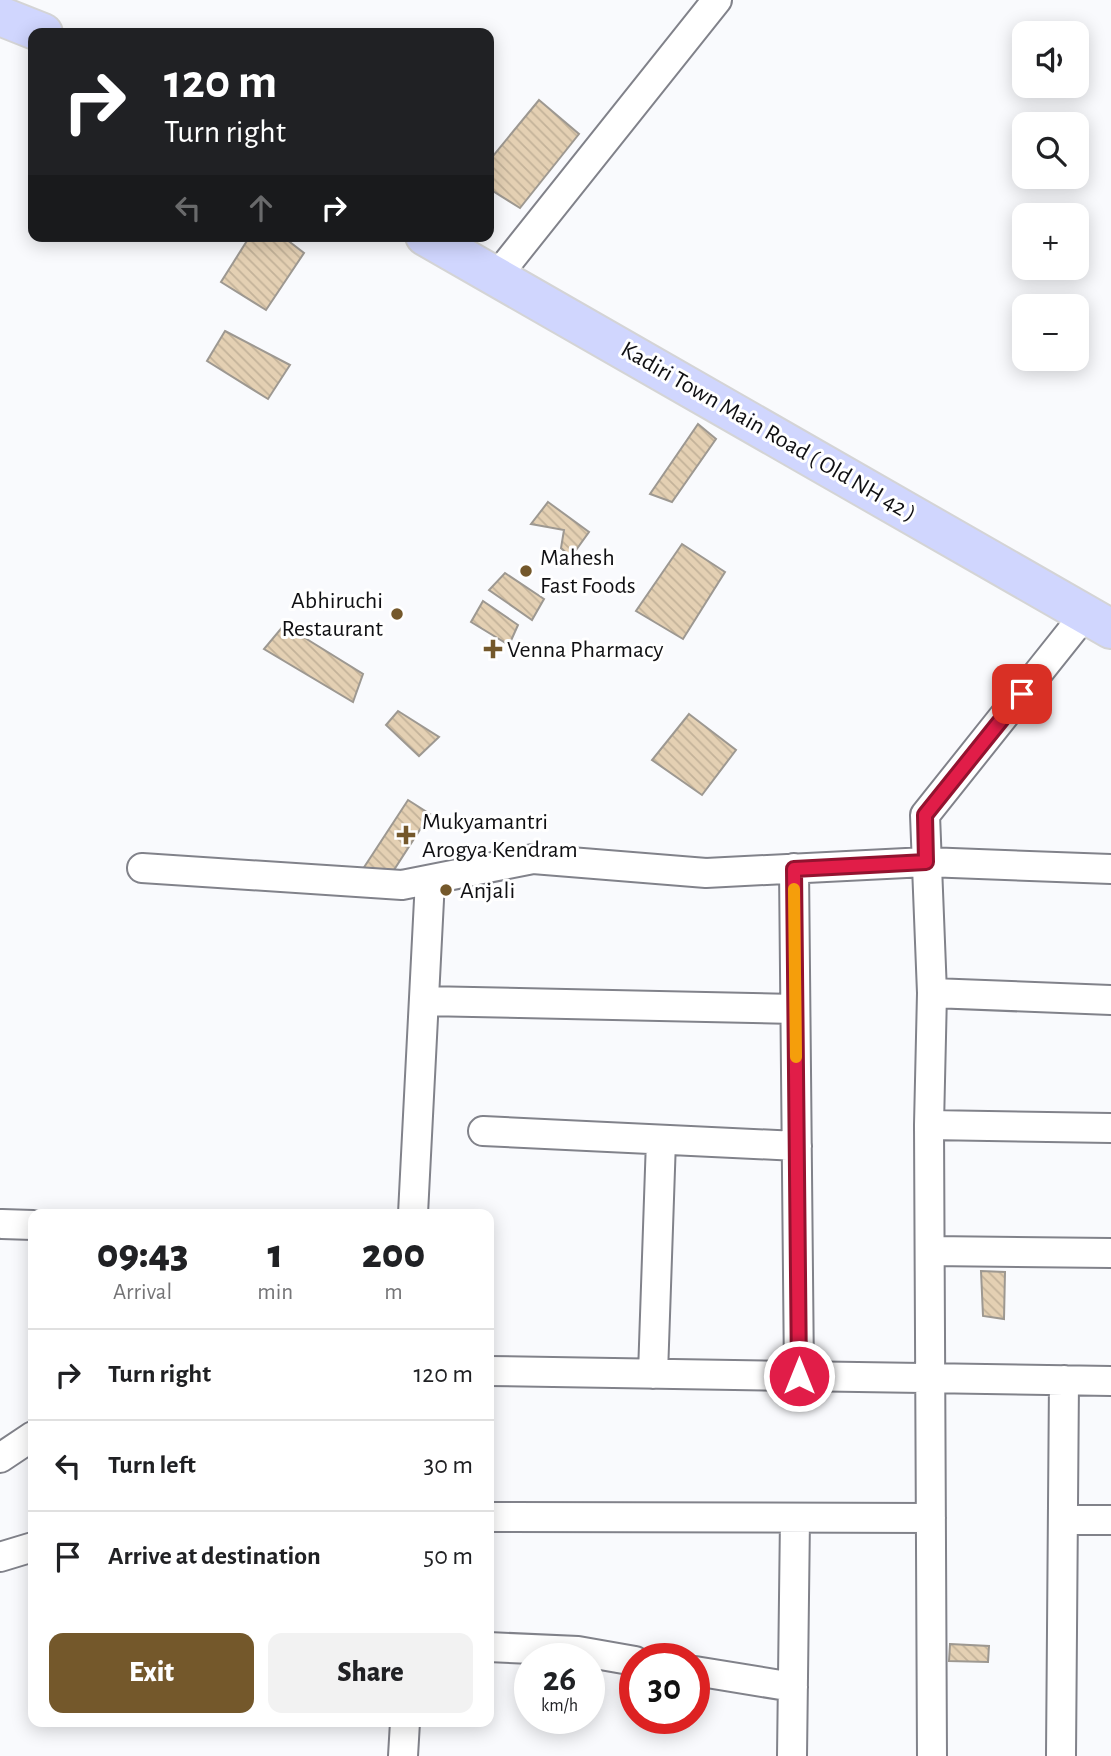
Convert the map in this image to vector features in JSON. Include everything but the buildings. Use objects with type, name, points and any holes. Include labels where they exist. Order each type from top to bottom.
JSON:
[{"type":"main road","points":[[0,16],[30,28]]},
{"type":"main road","name":"Kadiri Town Main Road ( Old NH 42 )","points":[[436,242],[1099,621]]},
{"type":"street","points":[[498,276],[717,0]]},
{"type":"street","points":[[932,1756],[929,1125],[932,993],[925,815],[1099,621]]},
{"type":"street","points":[[142,868],[402,886],[533,859],[706,873],[926,862],[1111,869]]},
{"type":"street","points":[[794,869],[799,1376]]},
{"type":"street","points":[[413,1209],[430,880]]},
{"type":"street","points":[[932,993],[1111,1000]]},
{"type":"street","points":[[424,1001],[795,1009]]},
{"type":"street","points":[[929,1125],[1111,1128]]},
{"type":"street","points":[[483,1131],[797,1146]]},
{"type":"street","points":[[653,1374],[661,1140]]},
{"type":"street","points":[[2,1224],[28,1225]]},
{"type":"street","points":[[931,1251],[1111,1253]]},
{"type":"street","points":[[494,1371],[1111,1381]]},
{"type":"street","points":[[1061,1756],[1064,1380]]},
{"type":"street","points":[[0,1458],[28,1439]]},
{"type":"street","points":[[494,1517],[931,1518]]},
{"type":"street","points":[[792,1756],[795,1518]]},
{"type":"street","points":[[1063,1520],[1111,1520]]},
{"type":"street","points":[[0,1557],[28,1549]]},
{"type":"street","points":[[494,1647],[578,1651],[619,1658]]},
{"type":"street","points":[[710,1673],[793,1687]]},
{"type":"street","points":[[403,1756],[405,1727]]},
{"type":"slow traffic","points":[[794,889],[796,1057]]},
{"type":"place","name":"Mahesh Fast Foods","points":[[526,571]]},
{"type":"place","name":"Abhiruchi Restaurant","points":[[397,614]]},
{"type":"place","name":"Venna Pharmacy","points":[[493,649]]},
{"type":"place","name":"Mukyamantri Arogya Kendram","points":[[406,835]]},
{"type":"place","name":"Anjali","points":[[446,890]]},
{"type":"route","points":[[799,1376],[794,869],[926,862],[925,815],[1022,694]]}]
